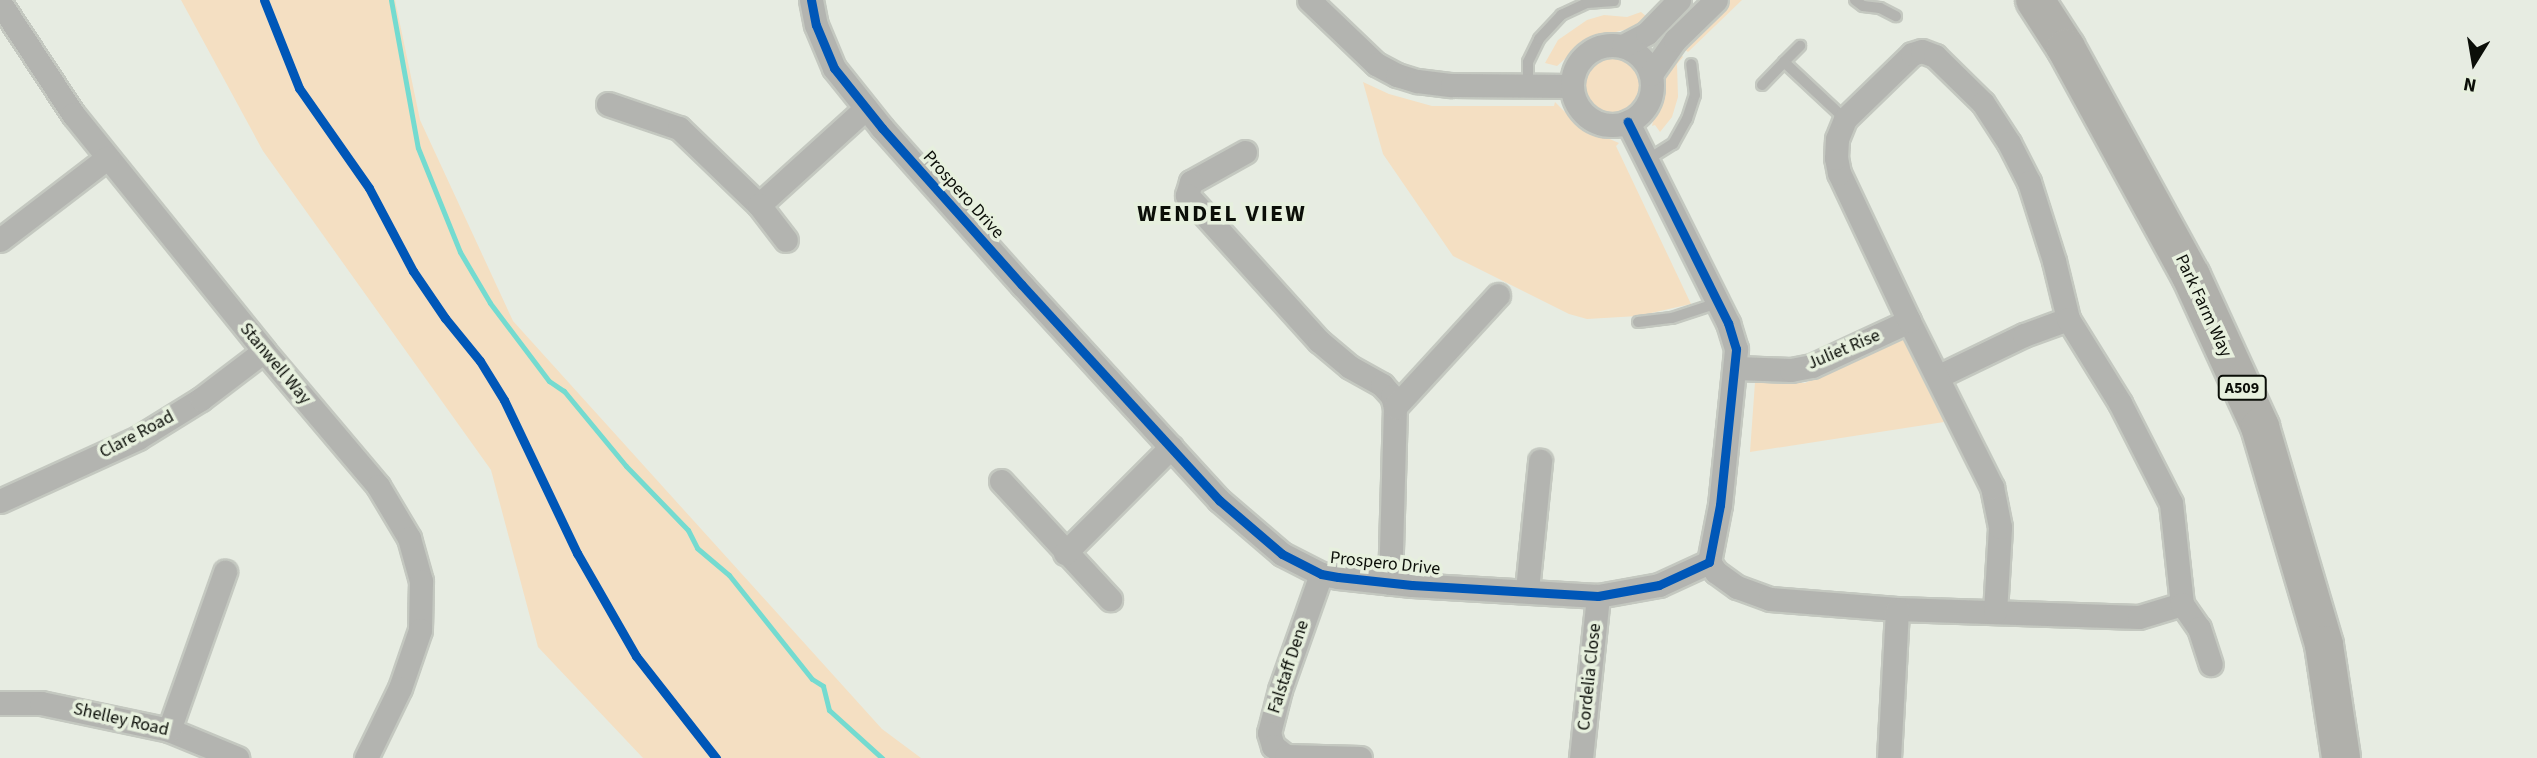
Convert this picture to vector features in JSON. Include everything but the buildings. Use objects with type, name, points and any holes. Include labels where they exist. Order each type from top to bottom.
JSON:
[{"type":"highway","name":"Park Farm Way","points":[[2035,0],[2103,114],[2191,276],[2260,427],[2324,645],[2341,758]]},
{"type":"street","name":"Prospero Drive","points":[[811,0],[820,36],[834,68],[866,108],[1219,500],[1282,554],[1321,574],[1390,583],[1598,596],[1659,585],[1709,562]]},
{"type":"street","points":[[1623,46],[1647,33],[1679,0]]},
{"type":"street","points":[[1651,74],[1635,52],[1623,46],[1601,46],[1591,50],[1577,66],[1572,86],[1577,105],[1591,119],[1609,125],[1628,121],[1648,102],[1651,74],[1675,40],[1716,0]]},
{"type":"street","name":"Stanwell Way","points":[[0,3],[73,114],[264,351],[378,486],[409,538],[421,581],[420,630],[400,688],[366,758]]},
{"type":"street","points":[[1322,4],[1376,64],[1397,75],[1417,81],[1452,85],[1572,86]]},
{"type":"street","points":[[1995,612],[2000,527],[1992,487],[1839,173],[1836,139],[1845,119],[1912,54],[1922,51],[1935,56],[1983,103],[2029,182],[2054,261],[2068,319],[2120,403],[2171,503],[2182,604],[2199,628],[2211,664]]},
{"type":"street","points":[[608,104],[679,128],[759,205],[786,240]]},
{"type":"street","points":[[759,205],[866,108]]},
{"type":"street","points":[[1628,121],[1732,336],[1736,368],[1720,505],[1709,562],[1716,572],[1737,587],[1770,599],[1897,609],[2139,617],[2182,604]]},
{"type":"street","points":[[1245,152],[1191,182],[1187,195],[1319,341],[1350,367],[1382,385],[1392,396],[1395,407],[1390,583]]},
{"type":"street","points":[[0,240],[107,158]]},
{"type":"street","points":[[1395,407],[1497,295]]},
{"type":"street","points":[[1939,376],[2024,335],[2068,319]]},
{"type":"street","name":"Juliet Rise","points":[[1736,368],[1791,370],[1812,366],[1909,321]]},
{"type":"street","name":"Clare Road","points":[[0,501],[138,438],[201,399],[264,351]]},
{"type":"street","points":[[1065,553],[1171,447]]},
{"type":"street","points":[[1527,590],[1541,461]]},
{"type":"street","points":[[1001,481],[1110,599]]},
{"type":"street","points":[[169,730],[225,572]]},
{"type":"street","name":"Falstaff Dene","points":[[1321,574],[1280,690],[1269,733],[1273,747],[1286,756],[1360,758]]},
{"type":"street","name":"Cordelia Close","points":[[1581,758],[1598,596]]},
{"type":"street","points":[[1889,758],[1897,609]]},
{"type":"street","name":"Shelley Road","points":[[0,703],[41,703],[169,730],[237,758]]},
{"type":"lane","points":[[1855,0],[1863,6],[1880,8],[1896,16]]},
{"type":"lane","points":[[1528,85],[1528,62],[1539,39],[1561,15],[1587,3],[1614,1]]},
{"type":"lane","points":[[1762,85],[1800,46]]},
{"type":"lane","points":[[1784,62],[1845,119]]},
{"type":"lane","points":[[1647,160],[1673,144],[1687,119],[1695,95],[1691,65]]},
{"type":"lane","points":[[1638,323],[1672,318],[1718,303]]},
{"type":"shaded area","points":[[181,0],[395,0],[420,120],[513,321],[882,729],[921,758],[643,758],[538,647],[491,470],[263,151]]},
{"type":"shaded area","points":[[1729,0],[1742,0],[1688,52],[1682,47]]},
{"type":"shaded area","points":[[1641,12],[1647,17],[1632,28],[1587,39],[1557,66],[1545,63],[1558,40],[1587,20],[1604,15],[1627,17]]},
{"type":"shaded area","points":[[1678,50],[1683,57],[1677,64],[1678,97],[1672,117],[1660,132],[1655,125],[1652,126],[1663,75]]},
{"type":"shaded area","points":[[1611,51],[1634,61],[1644,84],[1634,107],[1611,117],[1588,107],[1578,84],[1588,61]]},
{"type":"shaded area","points":[[1363,82],[1389,94],[1432,106],[1554,106],[1555,102],[1579,126],[1619,143],[1616,146],[1691,304],[1638,316],[1587,319],[1569,314],[1453,256],[1383,154]]},
{"type":"shaded area","points":[[1903,339],[1944,422],[1750,452],[1755,382],[1805,383]]},
{"type":"waterway","points":[[391,0],[418,148],[460,252],[490,303],[549,381],[564,391],[626,466],[688,530],[697,548],[729,575],[812,679],[823,686],[829,710],[882,758]]},
{"type":"cycle path","points":[[264,0],[299,88],[369,188],[413,271],[445,318],[480,361],[504,400],[577,553],[636,656],[716,758]]},
{"type":"cycle path","points":[[811,0],[816,25],[834,68],[882,128],[1022,285],[1219,500],[1282,554],[1321,574],[1338,577],[1412,585],[1598,596],[1659,585],[1709,562],[1720,505],[1736,349],[1728,323],[1628,122]]},
{"type":"district","name":"WENDEL VIEW","points":[[1222,214]]}]
